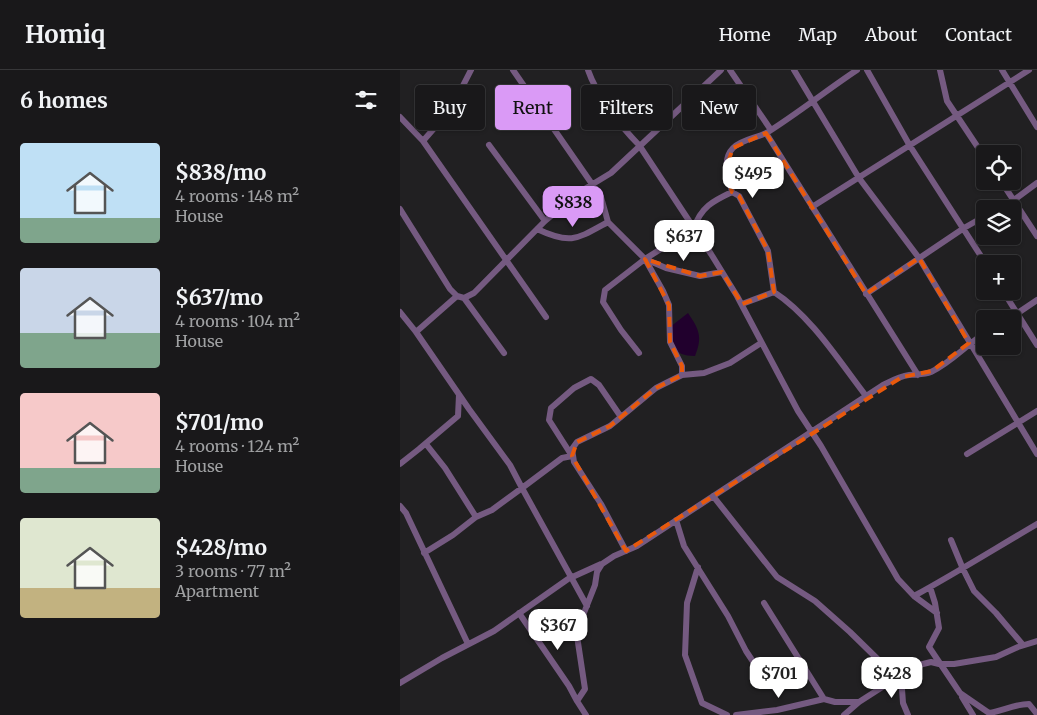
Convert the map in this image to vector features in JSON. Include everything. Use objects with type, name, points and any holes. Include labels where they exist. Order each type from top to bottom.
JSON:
[{"type":"street","points":[[423,140],[451,109],[471,70]]},
{"type":"street","points":[[513,70],[601,197],[608,222],[645,259],[663,291],[669,305],[670,342],[682,366],[682,375]]},
{"type":"street","points":[[588,70],[604,99],[626,132],[639,145],[742,304],[798,411],[898,579],[914,596],[937,613]]},
{"type":"street","points":[[416,332],[460,297],[474,293],[546,220],[592,184],[611,172],[721,70]]},
{"type":"street","points":[[730,70],[812,207],[918,375]]},
{"type":"street","points":[[794,70],[859,178],[919,258],[1037,454]]},
{"type":"street","points":[[857,70],[768,132],[733,148],[728,157],[726,168],[732,192],[739,196],[768,251],[774,292],[804,317],[866,396]]},
{"type":"street","points":[[867,70],[910,146],[980,255]]},
{"type":"street","points":[[940,70],[947,101],[976,145]]},
{"type":"street","points":[[1002,70],[1037,127]]},
{"type":"street","points":[[812,207],[1029,70]]},
{"type":"street","points":[[400,117],[423,140],[546,317]]},
{"type":"street","points":[[488,145],[546,220]]},
{"type":"street","points":[[1007,190],[1014,200],[1037,183]]},
{"type":"street","points":[[639,352],[621,330],[604,302],[605,290],[645,259],[694,228],[698,217],[712,201],[732,192]]},
{"type":"street","points":[[400,209],[450,289],[460,297],[504,352]]},
{"type":"street","points":[[1021,211],[1037,236]]},
{"type":"street","points":[[866,294],[976,221]]},
{"type":"street","points":[[537,229],[550,236],[567,240],[582,236],[608,222]]},
{"type":"street","points":[[645,259],[666,268],[700,276],[722,272]]},
{"type":"street","points":[[742,304],[774,292]]},
{"type":"street","points":[[1021,310],[1037,300]]},
{"type":"street","points":[[400,312],[510,465],[587,606]]},
{"type":"street","points":[[1021,319],[1037,345]]},
{"type":"street","points":[[400,683],[494,631],[572,577],[637,546],[883,385],[908,375],[918,375],[932,371],[955,358],[969,343],[976,339]]},
{"type":"street","points":[[572,456],[572,449],[577,442],[610,426],[656,388],[682,375],[704,374],[730,363],[761,343]]},
{"type":"street","points":[[621,418],[599,385],[591,378],[574,388],[551,408],[549,420],[601,504],[626,551]]},
{"type":"street","points":[[400,464],[458,416],[459,396]]},
{"type":"street","points":[[967,454],[1037,411]]},
{"type":"street","points":[[426,444],[445,468],[476,518]]},
{"type":"street","points":[[424,553],[454,535],[476,518],[492,510],[562,458],[572,456]]},
{"type":"street","points":[[714,496],[777,577],[815,601],[899,677],[903,703],[908,715]]},
{"type":"street","points":[[400,506],[468,644]]},
{"type":"street","points":[[676,520],[684,546],[728,616],[758,669],[771,679],[783,677],[802,666]]},
{"type":"street","points":[[914,596],[1037,524]]},
{"type":"street","points":[[951,540],[974,591],[996,612],[1023,645]]},
{"type":"street","points":[[578,701],[585,689],[577,636],[595,585],[597,572],[602,564]]},
{"type":"street","points":[[698,567],[687,603],[685,655],[702,703],[727,715]]},
{"type":"street","points":[[930,587],[939,628],[929,648],[973,715]]},
{"type":"street","points":[[764,603],[802,666],[824,698]]},
{"type":"street","points":[[519,613],[586,715]]},
{"type":"street","points":[[844,715],[859,702],[915,666],[931,662],[954,664],[996,657],[1037,641]]},
{"type":"street","points":[[960,693],[989,713],[1002,711],[1018,704],[1029,704],[1037,714]]},
{"type":"street","points":[[736,715],[777,710],[824,698],[835,702],[859,702]]},
{"type":"highlighted area","points":[[766,133],[866,294],[919,258],[969,343],[932,371],[902,377],[626,551],[572,456],[577,442],[610,426],[656,388],[682,375],[682,366],[670,342],[669,305],[645,259],[700,276],[722,272],[742,304],[774,292],[768,251],[739,196],[732,192],[726,168],[733,148]]},
{"type":"shaded area","points":[[688,313],[699,333],[699,344],[695,356],[678,352],[675,348],[670,327]]}]
